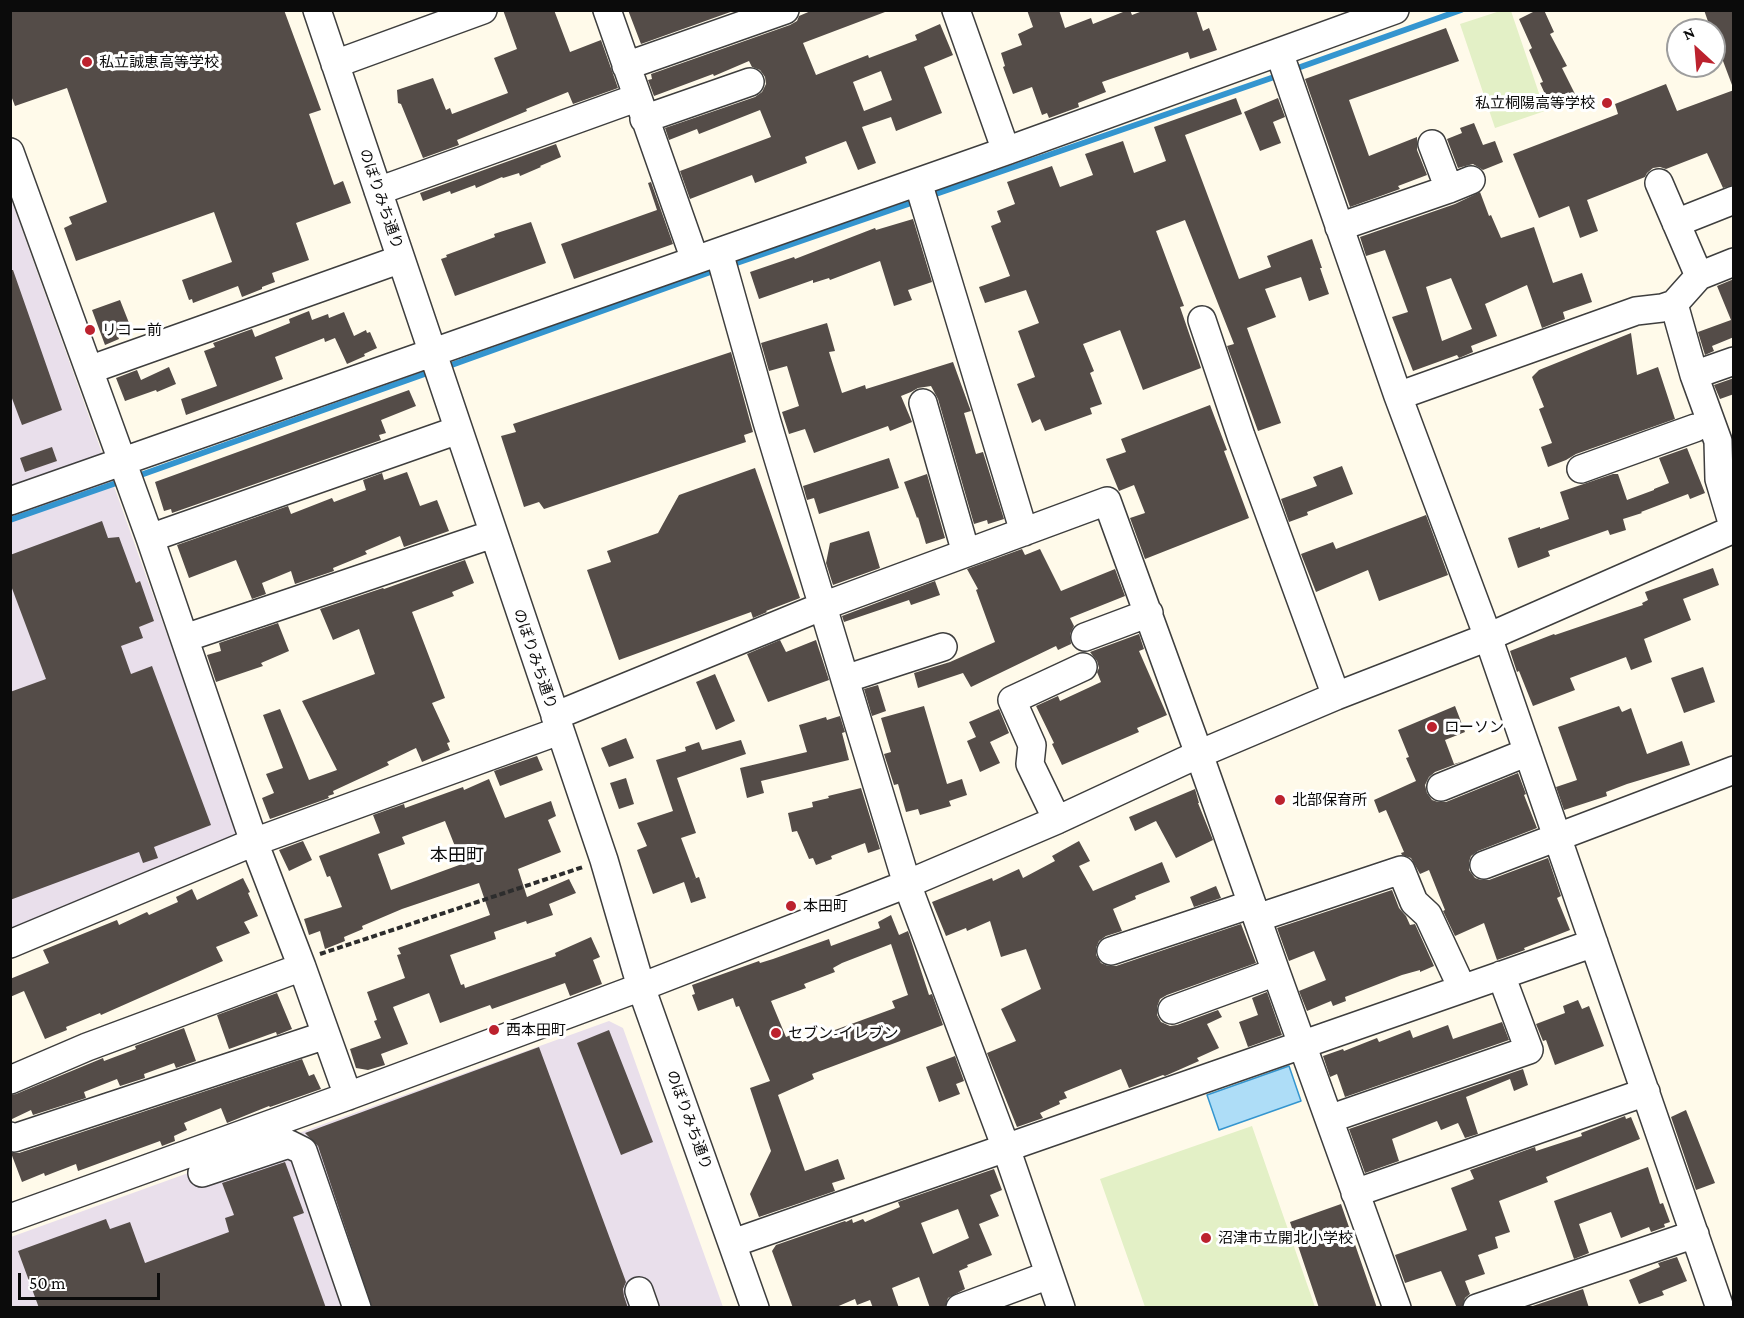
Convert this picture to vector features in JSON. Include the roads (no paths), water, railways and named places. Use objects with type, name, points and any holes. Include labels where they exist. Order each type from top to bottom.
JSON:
[{"type":"street","name":"のぼりみち通り","points":[[317,10],[604,860],[641,987],[755,1308]]},
{"type":"street","points":[[335,63],[483,10]]},
{"type":"street","points":[[607,10],[640,109],[707,256],[728,281],[767,422],[907,884],[1006,1148],[1061,1308]]},
{"type":"street","points":[[626,66],[785,10]]},
{"type":"street","points":[[956,10],[1006,151]]},
{"type":"street","points":[[10,501],[123,463],[436,365],[707,256],[1395,10]]},
{"type":"street","points":[[1279,52],[1398,396],[1488,637],[1720,1308]]},
{"type":"street","points":[[378,191],[640,109],[750,82]]},
{"type":"street","points":[[1339,227],[1460,184],[1432,144]]},
{"type":"street","points":[[10,152],[150,538],[254,842],[348,1096]]},
{"type":"street","points":[[918,182],[1024,532]]},
{"type":"street","points":[[1659,183],[1699,276]]},
{"type":"street","points":[[1676,223],[1734,200]]},
{"type":"street","points":[[89,370],[401,259]]},
{"type":"street","points":[[1398,396],[1636,311],[1668,306],[1699,276],[1734,262]]},
{"type":"street","points":[[1668,306],[1718,441],[1719,479]]},
{"type":"street","points":[[10,1218],[641,987],[907,884],[1199,754],[1336,696],[1488,637],[1734,529],[1719,479],[1695,428],[1667,343],[1668,306]]},
{"type":"street","points":[[1202,320],[1241,436],[1336,696]]},
{"type":"street","points":[[1694,375],[1734,361]]},
{"type":"street","points":[[923,403],[966,553]]},
{"type":"street","points":[[1581,468],[1695,428]]},
{"type":"street","points":[[150,538],[458,430]]},
{"type":"street","points":[[10,944],[254,842],[557,724],[823,606],[1107,501],[1397,1308]]},
{"type":"street","points":[[185,638],[493,534]]},
{"type":"street","points":[[1085,638],[1149,613]]},
{"type":"street","points":[[845,679],[943,647]]},
{"type":"street","points":[[1057,819],[1030,764],[1032,745],[1012,700],[1083,667]]},
{"type":"street","points":[[1442,787],[1528,752]]},
{"type":"street","points":[[1485,866],[1734,770]]},
{"type":"street","points":[[1110,951],[1401,870],[1414,902],[1428,915],[1462,988]]},
{"type":"street","points":[[733,1243],[1594,943]]},
{"type":"street","points":[[10,1080],[87,1047],[300,964]]},
{"type":"street","points":[[1172,1010],[1276,972]]},
{"type":"street","points":[[1329,1119],[1529,1050],[1501,975]]},
{"type":"street","points":[[10,1136],[14,1138],[326,1035]]},
{"type":"street","points":[[1355,1193],[1646,1092]]},
{"type":"street","points":[[202,1173],[289,1144],[303,1150],[357,1308]]},
{"type":"street","points":[[1477,1308],[1695,1234]]},
{"type":"street","points":[[960,1308],[1049,1275]]},
{"type":"water","points":[[1289,1066],[1301,1101],[1219,1130],[1207,1095]]},
{"type":"waterway","points":[[1292,70],[1461,10]]},
{"type":"waterway","points":[[930,196],[1280,75]]},
{"type":"waterway","points":[[728,266],[917,201]]},
{"type":"waterway","points":[[446,367],[716,270]]},
{"type":"waterway","points":[[135,477],[433,371]]},
{"type":"waterway","points":[[10,520],[122,481]]},
{"type":"place","name":"私立誠恵高等学校","points":[[87,62]]},
{"type":"place","name":"私立桐陽高等学校","points":[[1607,103]]},
{"type":"place","name":"リコー前","points":[[90,330]]},
{"type":"place","name":"ローソン","points":[[1432,727]]},
{"type":"place","name":"北部保育所","points":[[1280,800]]},
{"type":"place","name":"本田町","points":[[791,906]]},
{"type":"place","name":"西本田町","points":[[494,1030]]},
{"type":"place","name":"セブン-イレブン","points":[[776,1033]]},
{"type":"place","name":"沼津市立開北小学校","points":[[1206,1238]]},
{"type":"district","name":"本田町","points":[[457,855]]}]
